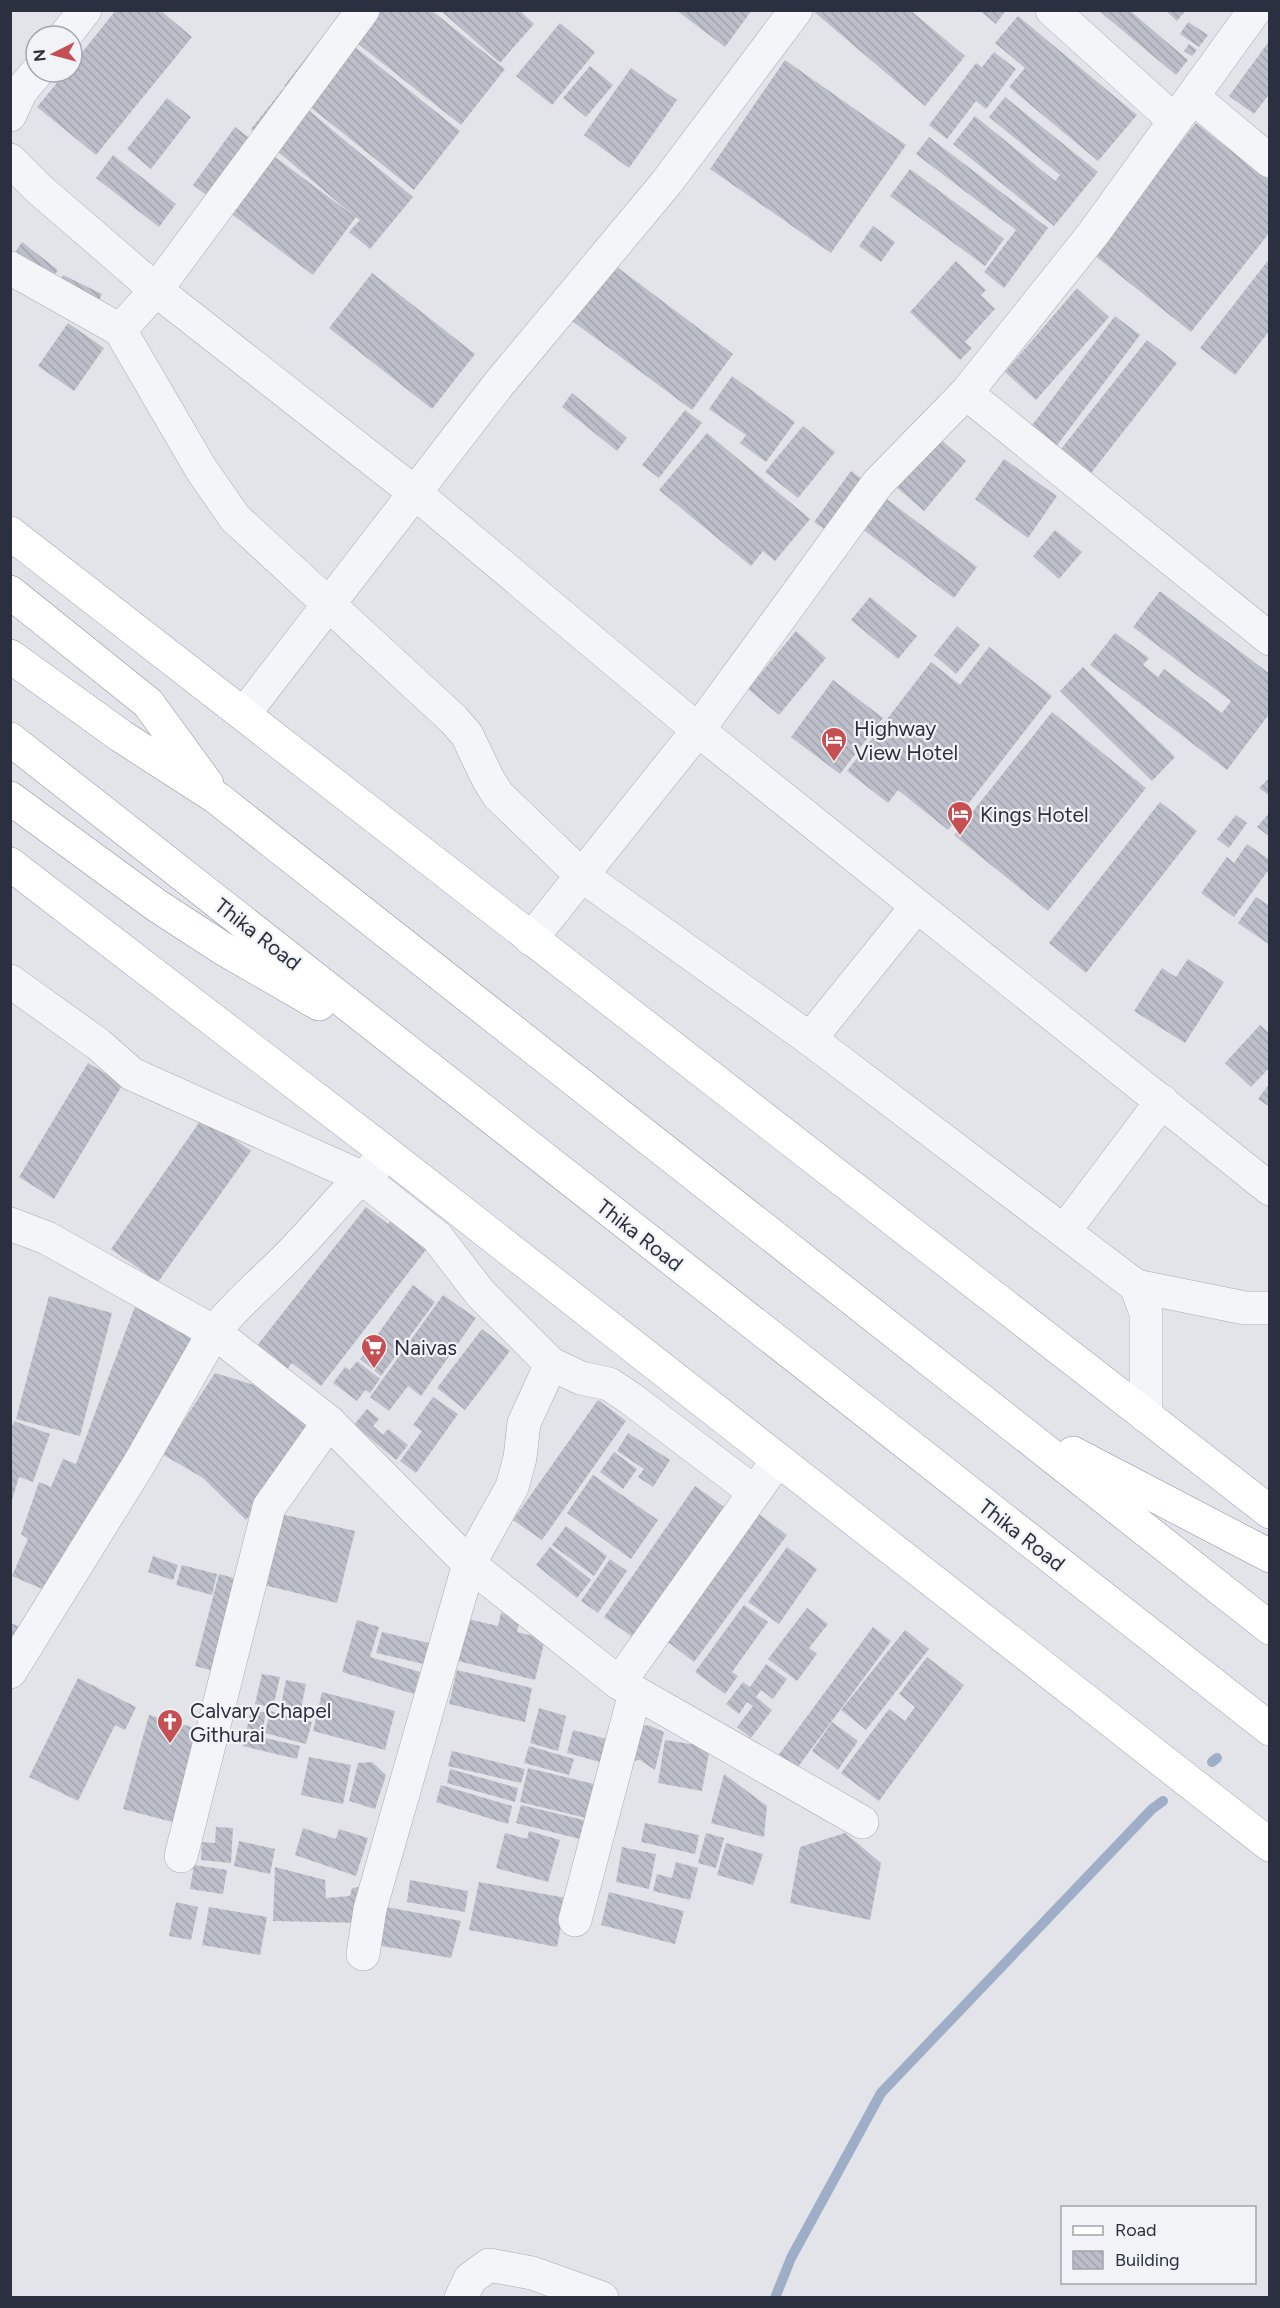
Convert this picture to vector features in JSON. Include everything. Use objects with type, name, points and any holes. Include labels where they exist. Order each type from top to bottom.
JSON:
[{"type":"main road","points":[[10,533],[1269,1512]]},
{"type":"main road","points":[[10,592],[148,703],[218,798]]},
{"type":"main road","points":[[10,656],[121,736],[218,798],[1269,1628]]},
{"type":"main road","name":"Thika Road","points":[[10,739],[1269,1729]]},
{"type":"main road","points":[[10,798],[139,892],[222,948],[422,1064]]},
{"type":"main road","points":[[10,864],[388,1155],[1269,1845]]},
{"type":"main road","points":[[1005,1418],[1269,1556]]},
{"type":"street","points":[[74,24],[85,10]]},
{"type":"street","points":[[120,330],[156,290],[363,10]]},
{"type":"street","points":[[244,714],[498,385],[667,182],[796,10]]},
{"type":"street","points":[[1052,10],[1184,109],[1269,161]]},
{"type":"street","points":[[531,939],[698,730],[878,483],[966,393],[1093,234],[1255,10]]},
{"type":"street","points":[[10,115],[21,91],[27,84]]},
{"type":"street","points":[[10,160],[39,189],[156,290],[415,493],[698,730],[1269,1189]]},
{"type":"street","points":[[10,267],[120,330],[195,459],[235,518],[453,719],[467,735],[498,795],[581,875],[810,1039],[1136,1286],[1245,1308],[1269,1308]]},
{"type":"street","points":[[966,393],[1269,639]]},
{"type":"street","points":[[810,1039],[916,906]]},
{"type":"street","points":[[10,981],[98,1044],[132,1074],[361,1177],[437,1237],[480,1293],[551,1364],[581,1377],[609,1384],[754,1492]]},
{"type":"street","points":[[1065,1230],[1162,1101]]},
{"type":"street","points":[[10,1672],[139,1464],[214,1332],[227,1315],[300,1245],[361,1177],[388,1155]]},
{"type":"street","points":[[10,1224],[47,1238],[214,1332],[329,1422],[469,1564],[627,1688],[862,1822]]},
{"type":"street","points":[[1136,1286],[1146,1313],[1146,1416]]},
{"type":"street","points":[[363,1954],[370,1909],[469,1564],[512,1487],[520,1458],[524,1423],[551,1364]]},
{"type":"street","points":[[181,1856],[269,1507],[329,1422]]},
{"type":"street","points":[[575,1920],[627,1688],[754,1492],[777,1461]]},
{"type":"street","points":[[461,2298],[470,2279],[489,2265],[532,2273],[602,2298]]},
{"type":"building","points":[[116,10],[160,10],[192,37],[96,155],[37,107],[56,84],[84,84],[84,50]]},
{"type":"building","points":[[360,10],[431,10],[505,69],[461,125],[343,32]]},
{"type":"building","points":[[440,10],[519,10],[534,24],[500,63]]},
{"type":"building","points":[[676,10],[752,10],[725,47]]},
{"type":"building","points":[[812,10],[910,10],[965,56],[925,106]]},
{"type":"building","points":[[979,10],[1006,10],[996,24]]},
{"type":"building","points":[[1098,10],[1129,10],[1188,60],[1176,75]]},
{"type":"building","points":[[1165,10],[1186,10],[1177,21]]},
{"type":"building","points":[[1018,16],[1137,115],[1098,161],[1009,87],[1025,68],[995,43]]},
{"type":"building","points":[[1188,22],[1208,35],[1199,47],[1180,34]]},
{"type":"building","points":[[560,23],[595,52],[552,105],[516,76]]},
{"type":"building","points":[[330,27],[460,131],[414,190],[284,86]]},
{"type":"building","points":[[1270,40],[1270,93],[1254,114],[1229,96]]},
{"type":"building","points":[[1189,44],[1197,50],[1192,56],[1184,51]]},
{"type":"building","points":[[994,52],[1016,69],[986,109],[976,101],[947,139],[929,125],[976,63],[982,67]]},
{"type":"building","points":[[785,60],[906,145],[831,253],[710,169]]},
{"type":"building","points":[[590,66],[613,85],[586,117],[563,98]]},
{"type":"building","points":[[631,68],[677,100],[629,168],[584,135]]},
{"type":"building","points":[[283,89],[413,197],[370,249],[349,232],[360,220],[356,217],[313,275],[193,185],[235,127],[354,216],[251,129]]},
{"type":"building","points":[[1005,97],[1098,172],[1054,226],[953,144],[975,116],[1055,181],[1060,175],[989,117]]},
{"type":"building","points":[[167,98],[191,117],[151,169],[127,149]]},
{"type":"building","points":[[1196,123],[1270,181],[1270,232],[1191,332],[1093,254]]},
{"type":"building","points":[[929,137],[1048,228],[1004,288],[984,272],[1016,230],[916,154]]},
{"type":"building","points":[[113,155],[176,204],[159,227],[96,178]]},
{"type":"building","points":[[910,169],[1004,239],[985,266],[890,196]]},
{"type":"building","points":[[873,226],[895,242],[881,262],[859,246]]},
{"type":"building","points":[[22,242],[58,270],[52,278],[16,251]]},
{"type":"building","points":[[1270,258],[1270,330],[1235,375],[1200,348]]},
{"type":"building","points":[[956,261],[986,290],[981,295],[995,309],[965,342],[972,348],[960,360],[910,312]]},
{"type":"building","points":[[613,264],[733,354],[692,410],[571,320]]},
{"type":"building","points":[[372,273],[475,354],[432,409],[329,328]]},
{"type":"building","points":[[63,275],[102,294],[97,304],[58,285]]},
{"type":"building","points":[[1077,288],[1109,317],[1036,400],[1005,372]]},
{"type":"building","points":[[1115,316],[1140,335],[1055,448],[1030,428]]},
{"type":"building","points":[[68,323],[104,348],[74,391],[38,366]]},
{"type":"building","points":[[1147,340],[1177,363],[1088,477],[1058,453]]},
{"type":"building","points":[[732,376],[795,422],[766,462],[740,443],[746,435],[709,409]]},
{"type":"building","points":[[572,393],[627,438],[617,451],[562,407]]},
{"type":"building","points":[[685,410],[702,423],[659,478],[642,465]]},
{"type":"building","points":[[803,426],[835,452],[798,498],[765,472]]},
{"type":"building","points":[[927,428],[966,461],[924,511],[886,478]]},
{"type":"building","points":[[707,433],[810,519],[775,561],[763,551],[751,566],[659,490]]},
{"type":"building","points":[[1004,459],[1057,496],[1028,538],[975,499]]},
{"type":"building","points":[[851,471],[869,484],[833,535],[814,522]]},
{"type":"building","points":[[884,497],[977,567],[954,598],[861,528]]},
{"type":"building","points":[[1055,530],[1082,552],[1059,579],[1033,556]]},
{"type":"building","points":[[1160,591],[1270,674],[1270,713],[1227,770],[1090,665],[1115,633],[1149,658],[1143,665],[1158,677],[1164,669],[1222,713],[1231,701],[1133,627]]},
{"type":"building","points":[[870,597],[917,636],[898,659],[851,620]]},
{"type":"building","points":[[957,626],[980,645],[956,674],[934,655]]},
{"type":"building","points":[[796,631],[826,658],[779,715],[748,689]]},
{"type":"building","points":[[989,647],[1052,696],[948,830],[898,790],[888,803],[847,771],[931,662],[960,685]]},
{"type":"building","points":[[1083,667],[1175,757],[1152,781],[1060,691]]},
{"type":"building","points":[[833,680],[883,718],[840,774],[791,737]]},
{"type":"building","points":[[1052,712],[1146,788],[1048,911],[954,835]]},
{"type":"building","points":[[1267,780],[1270,781],[1270,796],[1259,788]]},
{"type":"building","points":[[1160,802],[1197,831],[1086,973],[1049,943]]},
{"type":"building","points":[[1270,812],[1270,837],[1257,827]]},
{"type":"building","points":[[1236,815],[1247,823],[1229,848],[1217,839]]},
{"type":"building","points":[[1247,844],[1270,860],[1270,868],[1234,917],[1201,893],[1227,857],[1234,863]]},
{"type":"building","points":[[1256,897],[1270,906],[1270,945],[1238,923]]},
{"type":"building","points":[[1188,959],[1224,982],[1185,1043],[1134,1011],[1162,968],[1176,977]]},
{"type":"building","points":[[1260,1025],[1270,1034],[1270,1067],[1251,1087],[1225,1063]]},
{"type":"building","points":[[88,1063],[123,1084],[54,1199],[19,1177]]},
{"type":"building","points":[[1270,1083],[1270,1107],[1258,1099]]},
{"type":"building","points":[[203,1117],[251,1151],[158,1282],[111,1249]]},
{"type":"building","points":[[366,1207],[388,1224],[396,1213],[432,1242],[321,1386],[292,1363],[286,1371],[256,1347]]},
{"type":"building","points":[[413,1285],[435,1302],[381,1376],[360,1359]]},
{"type":"building","points":[[443,1295],[476,1318],[421,1396],[408,1386],[389,1411],[370,1397]]},
{"type":"building","points":[[49,1296],[112,1313],[80,1436],[16,1419]]},
{"type":"building","points":[[137,1301],[196,1339],[47,1591],[12,1576],[28,1539],[21,1534],[39,1482],[51,1487],[63,1459],[76,1464]]},
{"type":"building","points":[[482,1329],[510,1351],[465,1410],[437,1388]]},
{"type":"building","points":[[357,1361],[380,1379],[370,1393],[365,1390],[357,1401],[333,1383],[345,1367],[350,1370]]},
{"type":"building","points":[[215,1373],[268,1389],[317,1427],[246,1520],[203,1478],[162,1454]]},
{"type":"building","points":[[433,1397],[458,1414],[416,1473],[400,1461],[422,1431],[413,1425]]},
{"type":"building","points":[[598,1400],[626,1421],[542,1540],[513,1520]]},
{"type":"building","points":[[367,1409],[379,1419],[373,1426],[383,1435],[388,1429],[408,1445],[396,1460],[354,1425]]},
{"type":"building","points":[[14,1421],[50,1434],[33,1482],[19,1477],[11,1503],[10,1432]]},
{"type":"building","points":[[628,1433],[670,1460],[653,1487],[638,1477],[644,1469],[617,1451]]},
{"type":"building","points":[[614,1452],[637,1469],[623,1489],[600,1472]]},
{"type":"building","points":[[593,1475],[658,1520],[631,1559],[567,1513]]},
{"type":"building","points":[[695,1486],[727,1509],[637,1640],[604,1617]]},
{"type":"building","points":[[756,1512],[787,1535],[694,1662],[664,1639]]},
{"type":"building","points":[[277,1513],[355,1531],[337,1603],[260,1584]]},
{"type":"building","points":[[566,1526],[607,1556],[594,1576],[552,1545]]},
{"type":"building","points":[[550,1547],[591,1580],[577,1598],[536,1565]]},
{"type":"building","points":[[787,1547],[817,1569],[779,1624],[748,1602]]},
{"type":"building","points":[[153,1556],[178,1565],[173,1580],[148,1572]]},
{"type":"building","points":[[610,1559],[627,1571],[598,1613],[581,1601]]},
{"type":"building","points":[[182,1565],[217,1574],[212,1595],[176,1585]]},
{"type":"building","points":[[219,1574],[246,1581],[221,1673],[195,1666]]},
{"type":"building","points":[[744,1605],[768,1622],[732,1672],[738,1676],[725,1694],[695,1672]]},
{"type":"building","points":[[807,1608],[828,1624],[809,1648],[817,1654],[797,1681],[768,1659]]},
{"type":"building","points":[[501,1613],[520,1617],[517,1632],[545,1639],[535,1680],[458,1661],[468,1619],[498,1626]]},
{"type":"building","points":[[357,1620],[379,1627],[370,1657],[420,1672],[414,1694],[342,1672]]},
{"type":"building","points":[[10,1623],[24,1628],[10,1659]]},
{"type":"building","points":[[873,1627],[891,1641],[795,1771],[777,1757]]},
{"type":"building","points":[[905,1630],[929,1649],[866,1730],[841,1710]]},
{"type":"building","points":[[382,1632],[429,1643],[424,1664],[376,1653]]},
{"type":"building","points":[[927,1657],[964,1685],[879,1801],[841,1773],[889,1709],[905,1721],[915,1707],[899,1694]]},
{"type":"building","points":[[766,1664],[787,1679],[773,1699],[761,1690],[756,1697],[772,1710],[751,1738],[737,1727],[753,1706],[747,1702],[739,1714],[726,1704],[743,1682],[750,1687]]},
{"type":"building","points":[[457,1670],[532,1688],[525,1722],[449,1704]]},
{"type":"building","points":[[262,1674],[280,1677],[273,1708],[255,1704]]},
{"type":"building","points":[[78,1678],[136,1707],[125,1730],[115,1725],[78,1801],[29,1777]]},
{"type":"building","points":[[286,1680],[306,1684],[301,1709],[281,1705]]},
{"type":"building","points":[[322,1692],[395,1711],[385,1750],[313,1731]]},
{"type":"building","points":[[539,1708],[566,1716],[558,1751],[530,1743]]},
{"type":"building","points":[[251,1709],[266,1713],[261,1737],[300,1746],[297,1759],[243,1746]]},
{"type":"building","points":[[270,1711],[312,1722],[306,1744],[265,1733]]},
{"type":"building","points":[[149,1715],[202,1730],[176,1823],[123,1809]]},
{"type":"building","points":[[832,1722],[858,1741],[838,1770],[812,1751]]},
{"type":"building","points":[[648,1725],[664,1732],[655,1770],[640,1760],[623,1762],[631,1728]]},
{"type":"building","points":[[573,1730],[610,1740],[604,1763],[567,1753]]},
{"type":"building","points":[[665,1740],[710,1747],[702,1791],[658,1783]]},
{"type":"building","points":[[529,1746],[574,1759],[569,1775],[524,1763]]},
{"type":"building","points":[[452,1751],[525,1769],[521,1783],[448,1766]]},
{"type":"building","points":[[309,1757],[351,1765],[343,1804],[301,1795]]},
{"type":"building","points":[[372,1762],[386,1775],[375,1809],[349,1801],[358,1763]]},
{"type":"building","points":[[528,1768],[598,1785],[590,1819],[520,1802]]},
{"type":"building","points":[[450,1769],[518,1788],[515,1802],[447,1783]]},
{"type":"building","points":[[724,1774],[767,1806],[764,1837],[711,1823]]},
{"type":"building","points":[[441,1785],[512,1806],[508,1824],[436,1802]]},
{"type":"building","points":[[521,1805],[588,1821],[584,1840],[516,1823]]},
{"type":"building","points":[[645,1823],[699,1835],[695,1854],[641,1842]]},
{"type":"building","points":[[216,1827],[233,1828],[231,1863],[201,1860],[202,1842],[215,1843]]},
{"type":"building","points":[[303,1828],[336,1839],[339,1829],[368,1838],[356,1876],[295,1855]]},
{"type":"building","points":[[529,1831],[560,1840],[548,1882],[496,1868],[505,1833],[527,1839]]},
{"type":"building","points":[[706,1833],[724,1838],[716,1868],[698,1863]]},
{"type":"building","points":[[845,1833],[881,1863],[870,1920],[790,1903],[800,1847]]},
{"type":"building","points":[[239,1841],[275,1849],[270,1874],[234,1866]]},
{"type":"building","points":[[726,1843],[763,1854],[753,1885],[717,1875]]},
{"type":"building","points":[[622,1847],[656,1854],[649,1889],[616,1882]]},
{"type":"building","points":[[676,1862],[698,1868],[690,1900],[653,1891],[657,1874],[672,1878]]},
{"type":"building","points":[[194,1865],[227,1870],[223,1894],[190,1889]]},
{"type":"building","points":[[275,1867],[325,1880],[326,1898],[350,1896],[352,1888],[369,1886],[364,1923],[273,1921]]},
{"type":"building","points":[[410,1880],[468,1891],[465,1912],[407,1902]]},
{"type":"building","points":[[479,1882],[566,1898],[557,1947],[469,1930]]},
{"type":"building","points":[[609,1892],[684,1911],[675,1944],[601,1925]]},
{"type":"building","points":[[176,1902],[198,1907],[191,1940],[169,1936]]},
{"type":"building","points":[[381,1906],[461,1921],[451,1958],[370,1944]]},
{"type":"building","points":[[209,1907],[267,1917],[260,1955],[202,1945]]},
{"type":"waterway","points":[[1212,1762],[1217,1758]]},
{"type":"waterway","points":[[775,2298],[791,2258],[881,2093],[1152,1809],[1163,1801]]},
{"type":"place","name":"Highway View Hotel","points":[[834,763]]},
{"type":"place","name":"Kings Hotel","points":[[960,837]]},
{"type":"place","name":"Naivas","points":[[374,1370]]},
{"type":"place","name":"Calvary Chapel Githurai","points":[[170,1745]]}]
